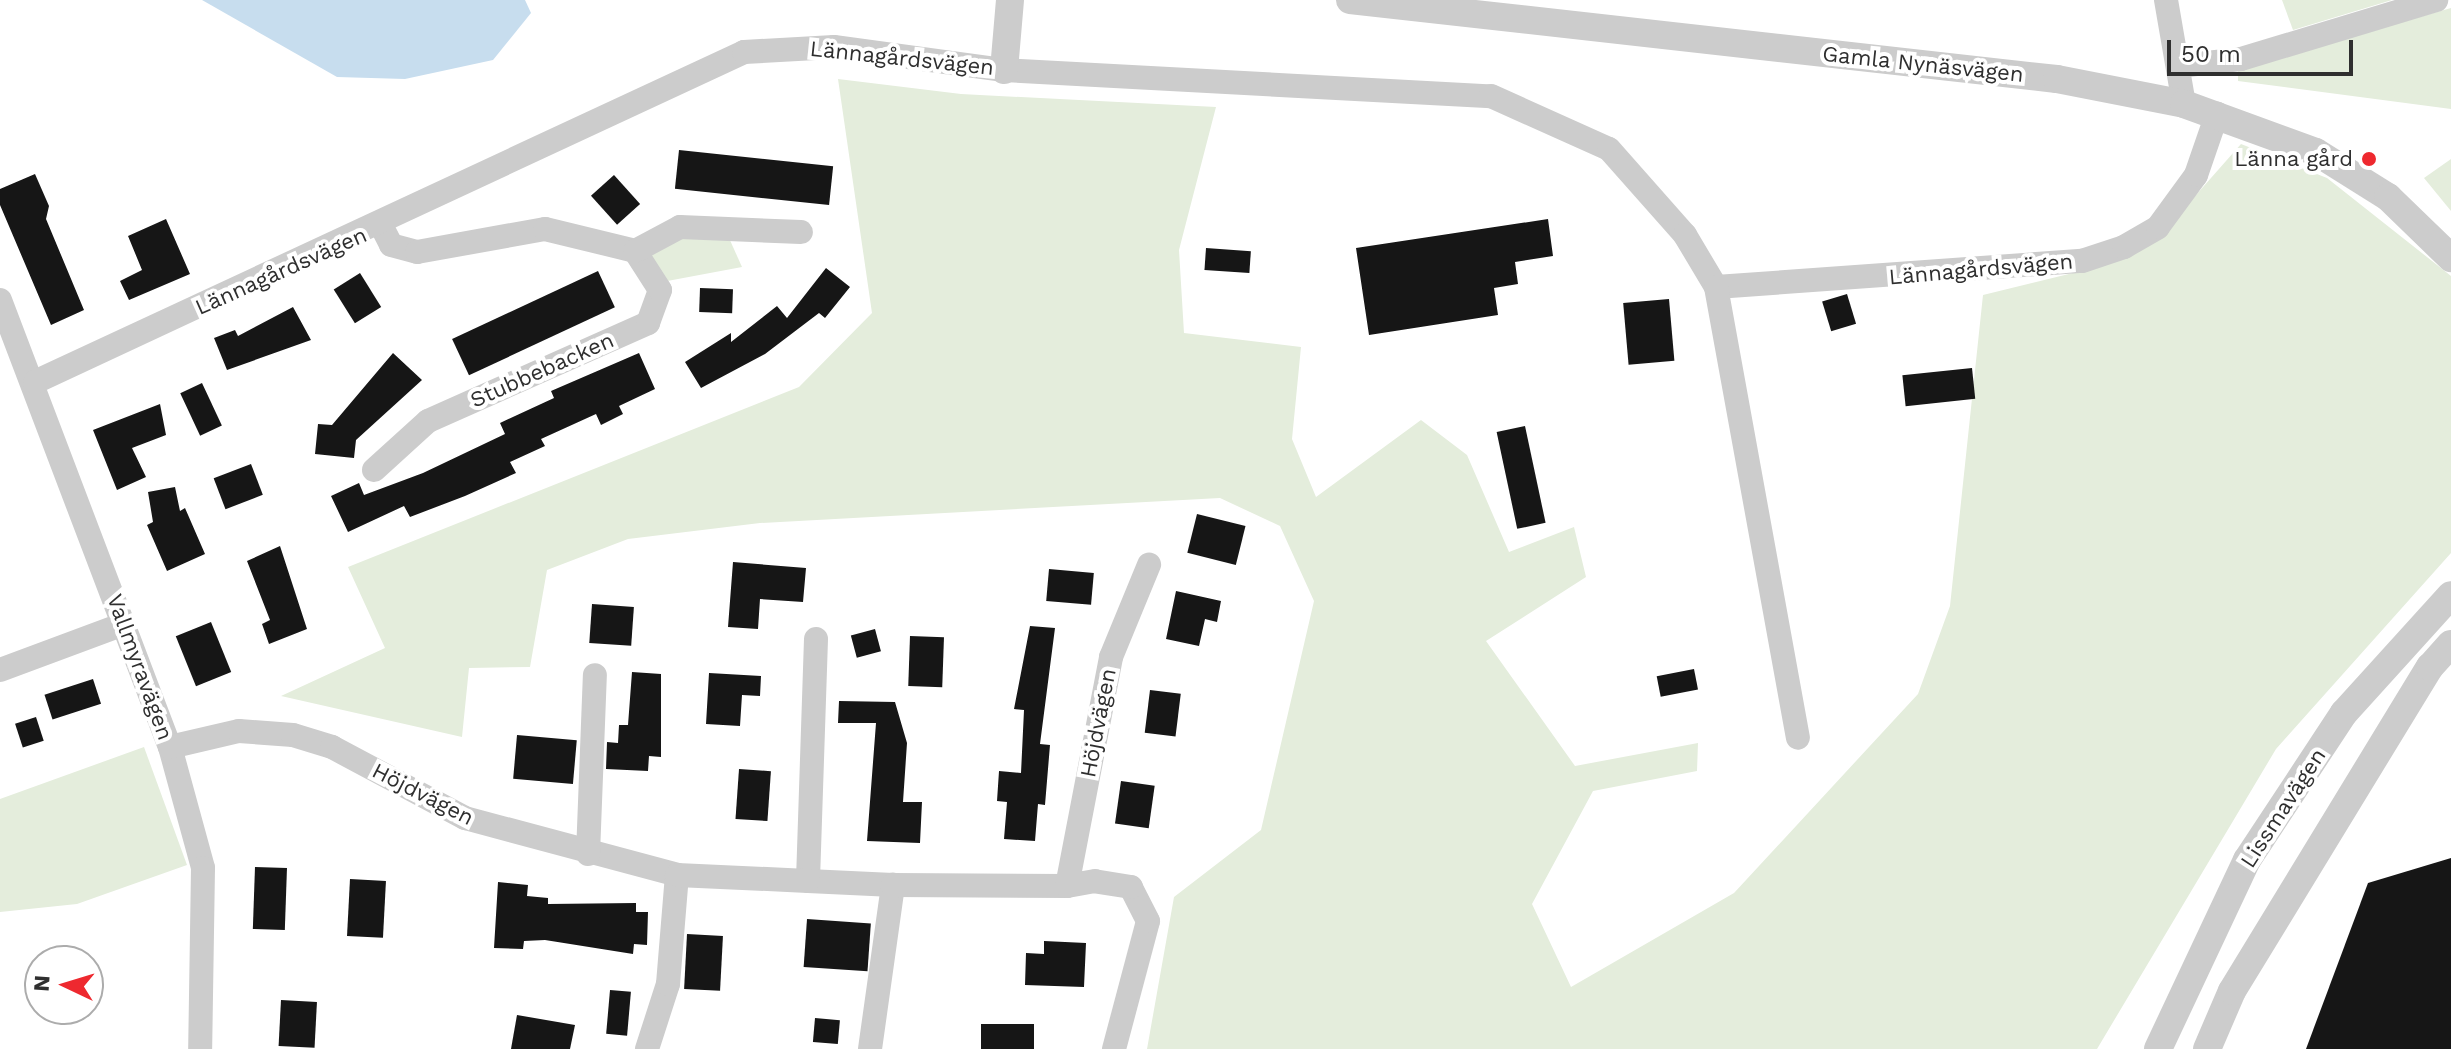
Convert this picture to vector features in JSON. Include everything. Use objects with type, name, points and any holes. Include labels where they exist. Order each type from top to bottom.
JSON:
[{"type":"street","points":[[1004,70],[1010,0]]},
{"type":"street","name":"Gamla Nynäsvägen","points":[[1350,0],[2057,79],[2184,104],[2281,133],[2360,178],[2451,258]]},
{"type":"street","points":[[2166,0],[2184,104]]},
{"type":"street","points":[[2179,66],[2241,59],[2436,0]]},
{"type":"street","name":"Lännagårdsvägen","points":[[35,382],[381,225],[744,52],[834,47],[1004,70],[1491,96],[1609,149],[1685,235],[1716,287],[1798,738]]},
{"type":"street","name":"Lännagårdsvägen","points":[[1716,287],[2082,261],[2124,247],[2158,227],[2196,175],[2217,114]]},
{"type":"street","points":[[381,225],[391,245],[417,252],[545,229],[635,251],[680,227],[801,232]]},
{"type":"street","name":"Stubbebacken","points":[[374,470],[428,421],[648,323],[660,290],[635,251]]},
{"type":"street","name":"Vallmyravägen","points":[[0,300],[35,382],[170,747],[203,868],[200,1049]]},
{"type":"street","name":"Höjdvägen","points":[[1067,886],[1111,657],[1149,565]]},
{"type":"street","name":"Lissmavägen","points":[[2158,1049],[2247,860],[2344,713],[2451,595]]},
{"type":"street","points":[[0,670],[124,624]]},
{"type":"street","points":[[808,881],[816,639]]},
{"type":"street","points":[[2207,1049],[2232,991],[2430,667],[2451,644]]},
{"type":"street","points":[[588,854],[595,675]]},
{"type":"street","name":"Höjdvägen","points":[[170,747],[239,731],[293,735],[332,747],[465,818],[588,854],[677,875],[893,885],[1067,886],[1095,881],[1131,887],[1148,921],[1114,1049]]},
{"type":"street","points":[[647,1049],[668,984],[677,875]]},
{"type":"street","points":[[870,1049],[893,885]]},
{"type":"green space","points":[[2282,0],[2392,0],[2293,30]]},
{"type":"green space","points":[[2451,8],[2451,109],[2238,81],[2238,69]]},
{"type":"green space","points":[[838,79],[961,94],[1216,107],[1179,250],[1184,333],[1301,347],[1292,439],[1316,497],[1421,420],[1467,455],[1509,552],[1574,527],[1586,577],[1486,641],[1575,766],[1698,743],[1697,771],[1593,791],[1532,904],[1571,987],[1734,893],[1918,694],[1950,606],[1983,295],[2077,272],[2158,238],[2241,144],[2327,178],[2451,276],[2451,553],[2276,749],[2097,1049],[1147,1049],[1174,897],[1261,830],[1314,601],[1280,526],[1220,498],[760,523],[628,539],[547,570],[530,667],[469,668],[462,737],[281,696],[385,648],[348,567],[799,387],[872,313]]},
{"type":"green space","points":[[2451,159],[2451,211],[2424,178]]},
{"type":"green space","points":[[682,235],[729,238],[742,267],[662,282],[646,254]]},
{"type":"green space","points":[[144,747],[187,865],[77,904],[0,912],[0,799]]},
{"type":"water","points":[[202,0],[525,0],[531,13],[493,60],[405,79],[337,77]]},
{"type":"building","points":[[679,150],[833,166],[829,205],[675,189]]},
{"type":"building","points":[[35,174],[49,206],[46,219],[84,310],[51,325],[0,205],[0,189]]},
{"type":"building","points":[[614,175],[640,204],[617,225],[591,196]]},
{"type":"building","points":[[166,219],[190,274],[129,300],[120,281],[142,270],[128,236]]},
{"type":"building","points":[[1548,219],[1553,256],[1515,262],[1518,284],[1494,288],[1498,315],[1369,335],[1356,248]]},
{"type":"building","points":[[1206,248],[1251,251],[1249,273],[1204,270]]},
{"type":"building","points":[[826,268],[850,287],[825,318],[819,313],[765,354],[701,388],[685,362],[731,333],[731,342],[777,306],[787,318]]},
{"type":"building","points":[[598,271],[615,307],[469,375],[452,339]]},
{"type":"building","points":[[360,273],[381,307],[355,323],[334,289]]},
{"type":"building","points":[[700,288],[733,289],[732,313],[699,312]]},
{"type":"building","points":[[1847,294],[1856,324],[1831,331],[1822,302]]},
{"type":"building","points":[[1669,299],[1674,361],[1629,365],[1623,303]]},
{"type":"building","points":[[293,307],[311,340],[227,370],[214,338],[235,330],[238,336]]},
{"type":"building","points":[[393,353],[422,380],[356,440],[354,458],[315,454],[318,424],[332,425]]},
{"type":"building","points":[[639,353],[655,389],[619,406],[623,414],[601,425],[596,414],[541,439],[545,446],[510,462],[516,473],[465,496],[410,517],[404,506],[348,532],[331,496],[359,483],[364,495],[423,473],[505,434],[500,423],[554,398],[551,391]]},
{"type":"building","points":[[1972,368],[1975,399],[1906,406],[1902,375]]},
{"type":"building","points":[[202,383],[222,426],[200,436],[180,393]]},
{"type":"building","points":[[160,404],[166,435],[132,448],[146,477],[117,490],[93,430]]},
{"type":"building","points":[[1525,426],[1546,523],[1517,529],[1497,432]]},
{"type":"building","points":[[251,464],[263,495],[225,509],[214,478]]},
{"type":"building","points":[[175,487],[180,511],[185,508],[205,554],[167,571],[147,525],[153,522],[148,492]]},
{"type":"building","points":[[1197,514],[1246,526],[1236,565],[1187,553]]},
{"type":"building","points":[[280,546],[307,629],[269,644],[262,624],[270,620],[247,561]]},
{"type":"building","points":[[733,562],[806,568],[803,602],[760,599],[758,629],[728,627]]},
{"type":"building","points":[[1049,569],[1094,573],[1091,605],[1046,601]]},
{"type":"building","points":[[1176,591],[1221,601],[1217,622],[1205,619],[1199,646],[1166,639]]},
{"type":"building","points":[[592,604],[634,607],[631,646],[589,643]]},
{"type":"building","points":[[211,622],[231,672],[196,686],[176,636]]},
{"type":"building","points":[[1030,626],[1055,628],[1040,744],[1050,745],[1045,805],[1038,804],[1035,841],[1004,839],[1007,802],[997,801],[999,771],[1021,773],[1024,710],[1014,709]]},
{"type":"building","points":[[875,629],[881,651],[857,658],[851,635]]},
{"type":"building","points":[[910,636],[944,637],[942,687],[908,686]]},
{"type":"building","points":[[1694,669],[1698,690],[1661,697],[1657,676]]},
{"type":"building","points":[[632,672],[661,674],[661,757],[649,756],[648,771],[606,769],[607,742],[618,743],[619,725],[628,725]]},
{"type":"building","points":[[709,673],[761,676],[760,696],[742,695],[740,726],[706,724]]},
{"type":"building","points":[[93,679],[101,704],[53,719],[44,695]]},
{"type":"building","points":[[1150,690],[1181,694],[1176,736],[1145,733]]},
{"type":"building","points":[[839,701],[895,702],[907,743],[903,802],[922,802],[920,843],[867,841],[876,723],[838,723]]},
{"type":"building","points":[[36,717],[44,741],[23,748],[15,724]]},
{"type":"building","points":[[517,735],[577,740],[573,784],[513,779]]},
{"type":"building","points":[[739,769],[771,771],[767,821],[736,819]]},
{"type":"building","points":[[1121,781],[1155,786],[1149,828],[1115,824]]},
{"type":"building","points":[[2451,858],[2451,1049],[2306,1049],[2368,883]]},
{"type":"building","points":[[255,867],[287,868],[285,930],[253,929]]},
{"type":"building","points":[[350,879],[386,881],[383,938],[347,936]]},
{"type":"building","points":[[498,882],[528,885],[527,896],[548,898],[548,904],[636,903],[636,912],[648,912],[647,945],[634,944],[633,954],[545,940],[524,941],[523,949],[494,948]]},
{"type":"building","points":[[807,919],[871,923],[867,971],[804,967]]},
{"type":"building","points":[[687,934],[723,936],[720,991],[684,989]]},
{"type":"building","points":[[1044,941],[1086,943],[1084,987],[1025,985],[1026,953],[1044,954]]},
{"type":"building","points":[[610,990],[631,992],[627,1036],[606,1034]]},
{"type":"building","points":[[281,1000],[317,1002],[315,1048],[279,1046]]},
{"type":"building","points":[[517,1015],[575,1025],[570,1049],[511,1049]]},
{"type":"building","points":[[815,1018],[840,1020],[838,1044],[813,1042]]},
{"type":"building","points":[[981,1024],[1034,1024],[1034,1049],[981,1049]]},
{"type":"place","name":"Länna gård","points":[[2369,159]]}]
